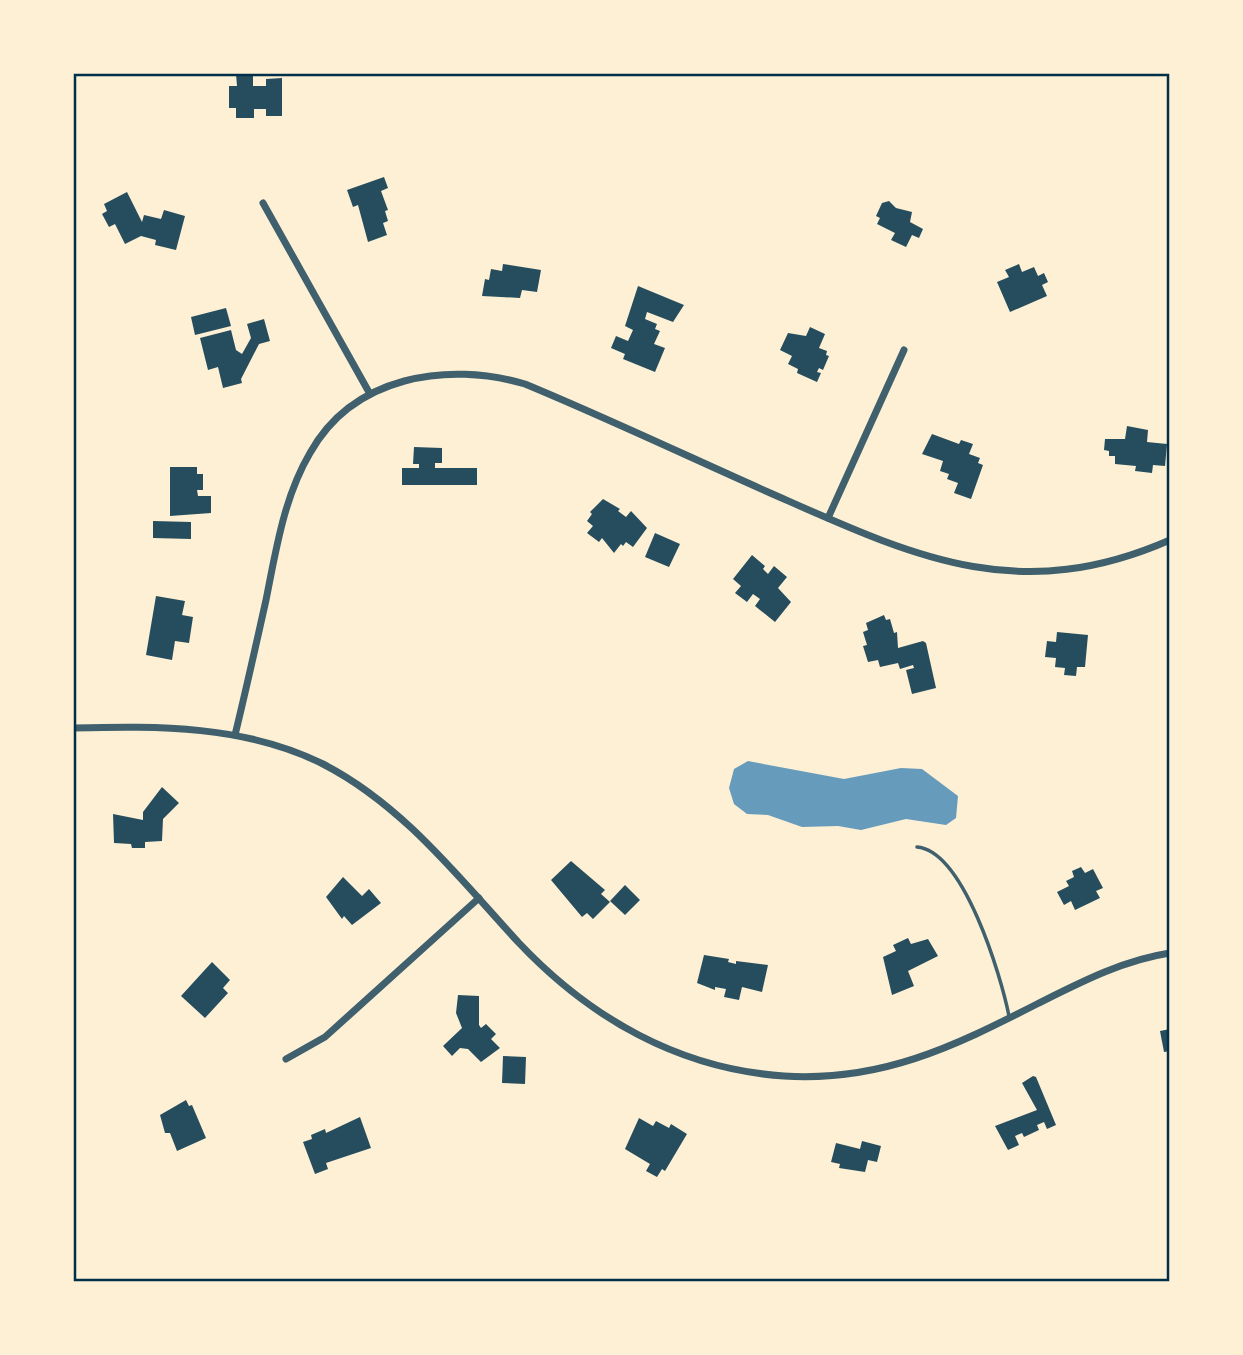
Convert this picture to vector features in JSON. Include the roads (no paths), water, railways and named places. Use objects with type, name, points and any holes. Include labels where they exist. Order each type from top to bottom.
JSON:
[{"type":"street","points":[[263,203],[370,394]]},
{"type":"street","points":[[828,518],[904,350]]},
{"type":"street","points":[[235,735],[293,487],[318,439],[333,423],[370,394],[387,386],[430,375],[464,372],[500,376],[564,400],[895,548],[930,559],[988,570],[1050,570],[1125,556],[1170,540]]},
{"type":"street","points":[[74,728],[170,727],[235,735],[296,752],[364,788],[408,824],[550,973],[614,1023],[655,1044],[732,1069],[785,1076],[868,1072],[933,1054],[1077,984],[1134,961],[1170,953]]},
{"type":"street","points":[[286,1059],[325,1037],[480,898]]},
{"type":"lane","points":[[917,847],[930,849],[940,858],[966,897],[999,975],[1009,1018]]},
{"type":"water","points":[[748,761],[844,779],[901,768],[922,769],[958,796],[956,818],[946,825],[906,819],[861,830],[838,826],[802,827],[768,815],[747,814],[734,804],[729,788],[734,769]]}]
